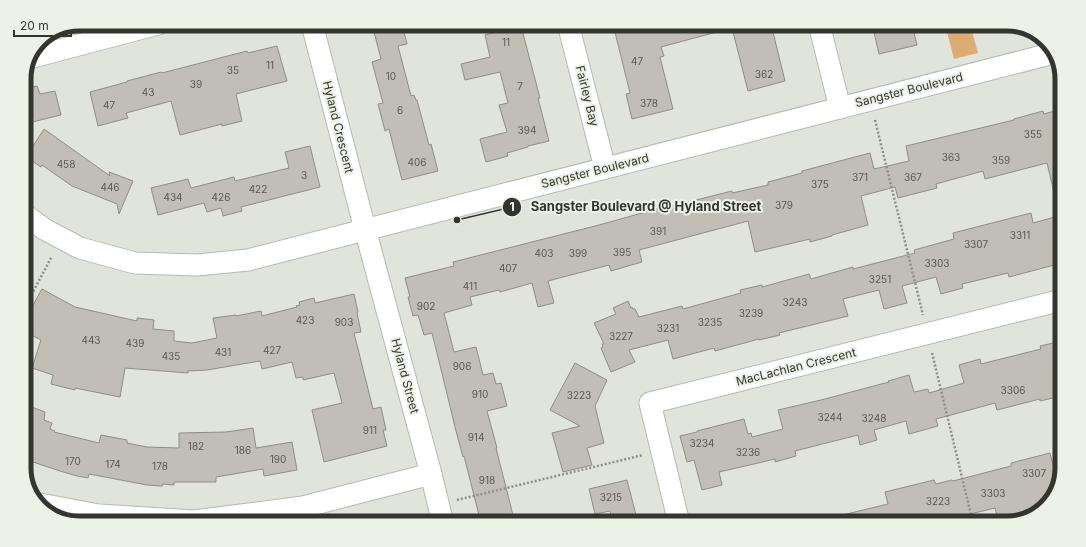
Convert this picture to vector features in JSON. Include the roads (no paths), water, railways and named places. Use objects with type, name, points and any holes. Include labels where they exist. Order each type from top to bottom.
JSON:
[{"type":"street","points":[[38,55],[131,31]]},
{"type":"street","name":"Hyland Crescent","points":[[314,31],[365,229]]},
{"type":"street","name":"Fairley Bay","points":[[570,31],[606,168]]},
{"type":"street","points":[[821,31],[840,108]]},
{"type":"street","name":"Sangster Boulevard","points":[[31,219],[44,229],[80,248],[135,263],[197,265],[248,260],[1048,55]]},
{"type":"street","name":"Hyland Street","points":[[365,229],[441,514]]},
{"type":"street","name":"MacLachlan Crescent","points":[[677,516],[660,451],[650,403],[1055,302]]},
{"type":"street","points":[[233,516],[303,507],[431,474]]},
{"type":"street","points":[[50,506],[99,515],[115,516]]},
{"type":"place","name":"Sangster Boulevard @ Hyland Street","points":[[457,220]]}]
